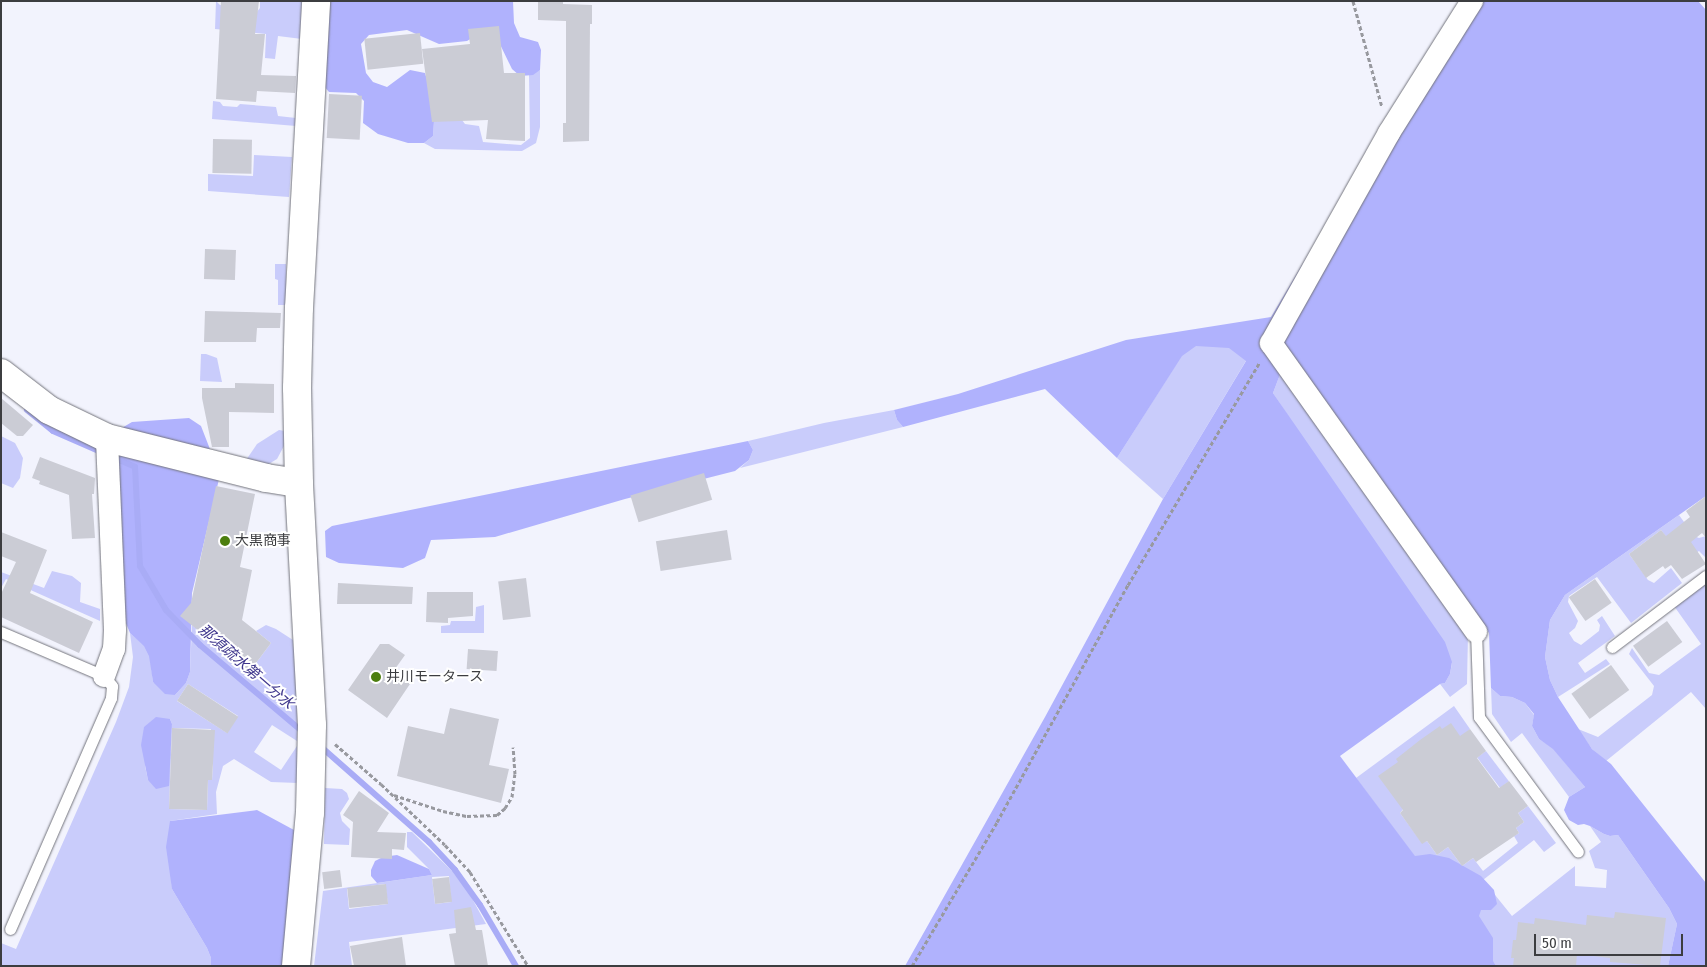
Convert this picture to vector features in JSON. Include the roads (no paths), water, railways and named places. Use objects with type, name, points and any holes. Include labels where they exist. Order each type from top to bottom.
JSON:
[{"type":"street","points":[[296,966],[310,813],[312,725],[297,388],[299,308],[316,1]]},
{"type":"street","points":[[1472,1],[1389,133],[1271,342],[1476,631]]},
{"type":"street","points":[[1,373],[49,410],[108,438],[266,478],[300,482]]},
{"type":"street","points":[[104,676],[114,649],[115,630],[108,438]]},
{"type":"lane","points":[[1612,647],[1706,576]]},
{"type":"lane","points":[[1476,631],[1479,716],[1578,852]]},
{"type":"lane","points":[[1,632],[104,676],[112,686],[111,698],[10,929]]},
{"type":"waterway","name":"那須疏水第一分水","points":[[27,410],[53,431],[103,453]]},
{"type":"waterway","name":"那須疏水第一分水","points":[[112,457],[135,467],[140,566],[166,610],[200,645],[304,733]]},
{"type":"waterway","name":"那須疏水第一分水","points":[[319,745],[429,842],[455,870],[480,905],[516,966]]},
{"type":"place","name":"大黒商事","points":[[225,541]]},
{"type":"place","name":"井川モータース","points":[[376,677]]}]
